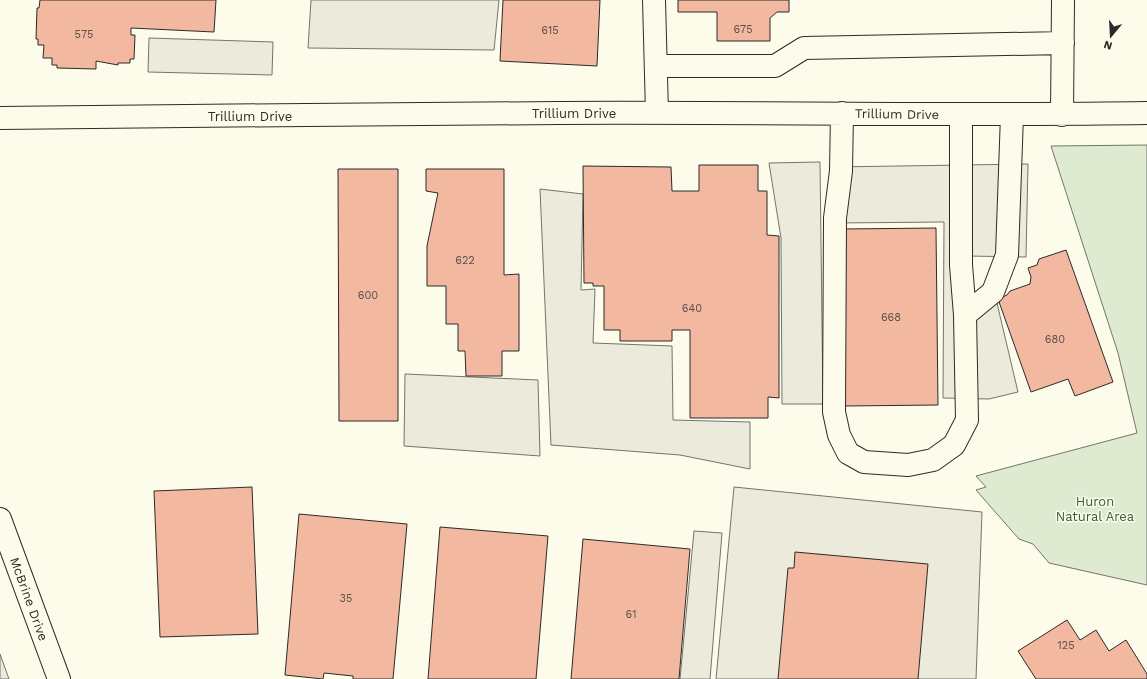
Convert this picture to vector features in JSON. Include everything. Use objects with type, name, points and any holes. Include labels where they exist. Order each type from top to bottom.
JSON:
[{"type":"street","points":[[654,0],[657,113]]},
{"type":"street","points":[[1062,115],[1063,0]]},
{"type":"street","points":[[656,66],[776,66],[804,48],[1063,43]]},
{"type":"street","name":"Trillium Drive","points":[[0,118],[657,113],[1062,115],[1147,113]]},
{"type":"street","points":[[842,113],[841,171],[835,218],[834,412],[839,435],[848,453],[864,462],[908,464],[933,460],[954,445],[967,420],[965,315],[961,265],[961,115]]},
{"type":"street","points":[[965,315],[993,292],[1007,256],[1012,115]]},
{"type":"street","name":"McBrine Drive","points":[[0,519],[58,679]]},
{"type":"green space","name":"Huron Natural Area","points":[[1147,145],[1147,585],[1049,563],[1033,544],[1019,539],[976,490],[986,487],[976,476],[1137,433],[1118,353],[1051,146]]},
{"type":"shaded area","points":[[311,0],[499,0],[494,50],[308,48]]},
{"type":"shaded area","points":[[149,38],[273,42],[272,75],[148,72]]},
{"type":"shaded area","points":[[820,162],[823,404],[782,404],[781,238],[769,163]]},
{"type":"shaded area","points":[[1028,164],[1026,257],[967,256],[965,302],[996,299],[1018,392],[989,399],[943,398],[944,222],[837,223],[834,167]]},
{"type":"shaded area","points":[[540,189],[583,194],[581,290],[595,289],[593,343],[672,346],[673,420],[750,422],[750,469],[680,455],[551,445]]},
{"type":"shaded area","points":[[405,374],[538,380],[540,456],[404,446]]},
{"type":"shaded area","points":[[734,487],[982,512],[976,679],[716,679]]},
{"type":"shaded area","points":[[694,531],[722,533],[710,679],[680,679]]},
{"type":"shaded area","points":[[0,654],[9,679],[0,679]]},
{"type":"building","points":[[40,0],[216,0],[214,32],[131,28],[131,35],[135,35],[134,59],[130,59],[130,63],[118,63],[118,65],[96,61],[96,69],[57,68],[57,65],[52,65],[52,58],[43,58],[44,45],[38,45],[38,39],[36,39],[37,8],[39,8]]},
{"type":"building","points":[[503,0],[600,0],[597,66],[500,61]]},
{"type":"building","points":[[678,0],[789,0],[789,12],[777,12],[770,18],[770,41],[717,41],[717,12],[678,12]]},
{"type":"building","points":[[699,165],[758,165],[758,191],[767,191],[767,235],[779,236],[779,398],[768,397],[768,418],[690,418],[690,330],[672,330],[672,341],[620,341],[620,330],[604,330],[604,286],[593,286],[593,283],[584,283],[583,166],[671,167],[672,191],[699,191]]},
{"type":"building","points":[[338,169],[398,169],[398,421],[339,421]]},
{"type":"building","points":[[426,169],[504,169],[504,275],[519,274],[519,351],[502,351],[502,376],[466,376],[465,351],[458,351],[458,324],[446,324],[446,286],[427,286],[427,246],[438,193],[426,191]]},
{"type":"building","points":[[936,228],[938,405],[845,406],[843,229]]},
{"type":"building","points":[[1066,250],[1113,382],[1075,396],[1068,379],[1031,392],[998,299],[1007,295],[1010,291],[1030,284],[1031,277],[1028,268],[1037,265],[1039,259]]},
{"type":"building","points":[[252,487],[258,634],[160,637],[154,491]]},
{"type":"building","points":[[299,514],[407,524],[393,679],[353,679],[353,676],[324,673],[323,679],[285,675]]},
{"type":"building","points":[[440,527],[548,536],[536,679],[428,679]]},
{"type":"building","points":[[583,539],[690,549],[679,679],[571,679]]},
{"type":"building","points":[[795,552],[928,564],[918,679],[778,679],[788,568],[794,568]]},
{"type":"building","points":[[1067,620],[1080,640],[1096,630],[1109,651],[1126,640],[1147,674],[1147,679],[1036,679],[1018,651]]}]
